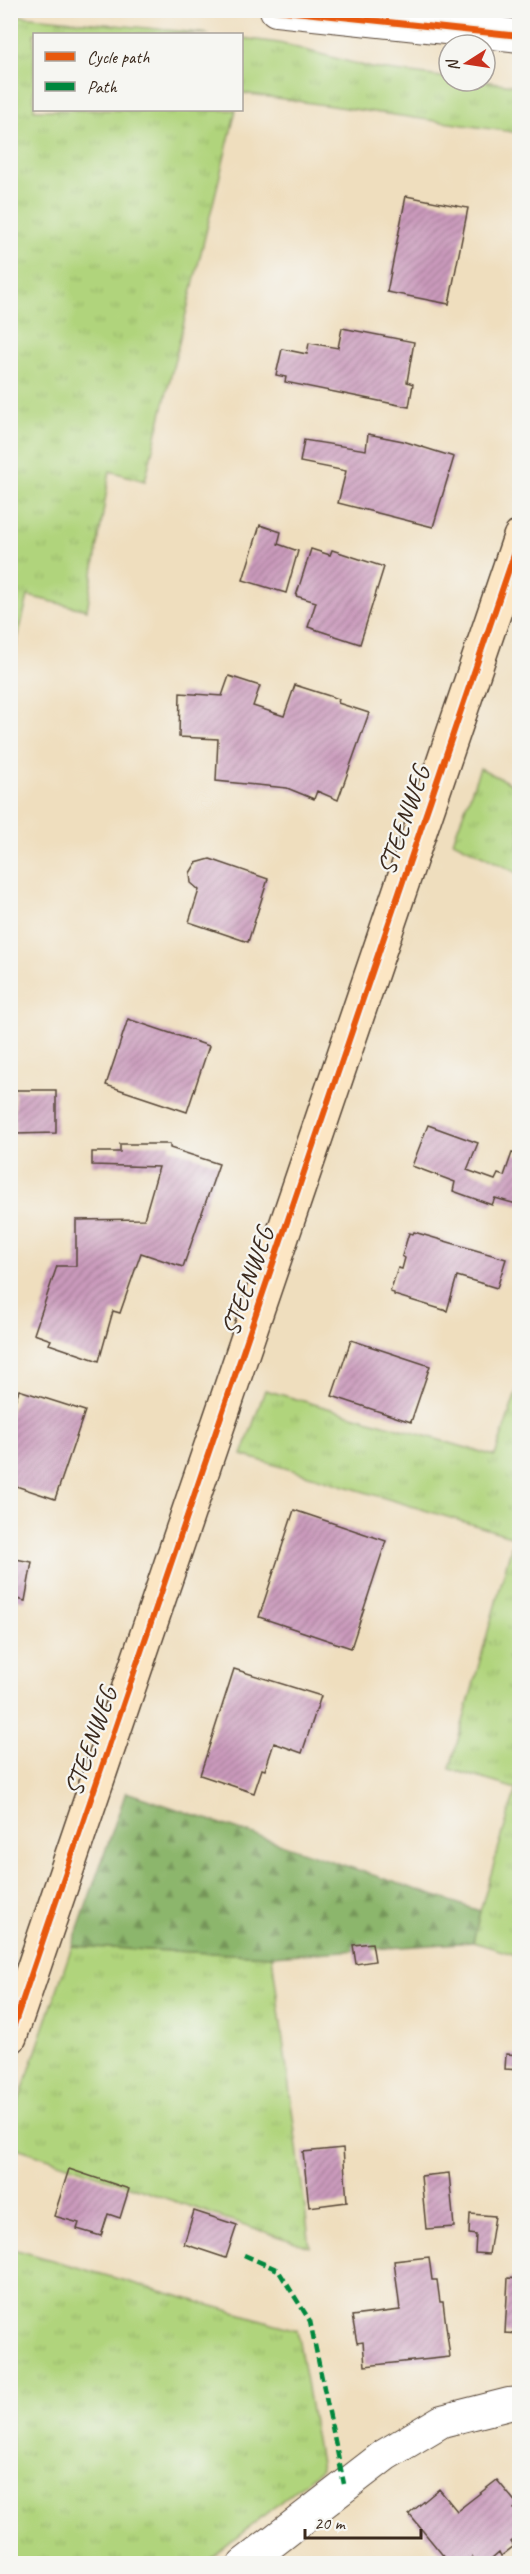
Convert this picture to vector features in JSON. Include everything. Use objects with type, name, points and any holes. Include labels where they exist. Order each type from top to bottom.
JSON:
[{"type":"main road","name":"STEENWEG","points":[[10,2037],[519,537]]},
{"type":"street","points":[[276,10],[519,36]]},
{"type":"street","points":[[244,2564],[385,2455],[442,2421],[509,2403],[519,2403]]},
{"type":"green space","points":[[10,15],[199,33],[33,33],[33,111],[236,111],[145,481],[110,471],[87,610],[28,596],[11,666]]},
{"type":"green space","points":[[243,38],[279,43],[372,68],[437,76],[437,93],[497,93],[497,83],[519,86],[519,133],[243,93]]},
{"type":"green space","points":[[480,768],[519,788],[519,874],[453,841]]},
{"type":"green space","points":[[519,1384],[519,1956],[473,1942],[516,1789],[450,1769],[514,1537],[242,1455],[265,1390],[495,1456]]},
{"type":"green space","points":[[126,1792],[480,1911],[473,1942],[272,1956],[72,1946]]},
{"type":"green space","points":[[72,1946],[272,1956],[310,2247],[11,2146],[11,2124]]},
{"type":"green space","points":[[10,2248],[297,2330],[321,2469],[205,2563],[11,2563]]},
{"type":"building","points":[[406,196],[468,208],[449,304],[387,292]]},
{"type":"building","points":[[342,328],[414,342],[407,382],[413,384],[409,407],[285,382],[286,377],[276,375],[282,349],[307,354],[309,343],[338,348]]},
{"type":"building","points":[[368,434],[403,441],[454,457],[433,527],[338,503],[346,471],[300,462],[304,440],[366,450]]},
{"type":"building","points":[[260,525],[281,532],[278,544],[298,551],[286,593],[243,580]]},
{"type":"building","points":[[311,549],[330,555],[332,550],[384,567],[360,644],[308,627],[316,602],[296,596]]},
{"type":"building","points":[[229,676],[260,686],[253,706],[284,716],[295,685],[339,699],[338,703],[369,713],[338,800],[317,791],[314,799],[287,788],[216,781],[218,739],[179,737],[180,693],[222,696]]},
{"type":"building","points":[[210,859],[268,879],[248,942],[189,922],[199,890],[191,883],[190,873],[196,863]]},
{"type":"building","points":[[128,1019],[209,1046],[187,1112],[106,1085]]},
{"type":"building","points":[[15,1090],[56,1090],[56,1133],[15,1134]]},
{"type":"building","points":[[428,1125],[478,1143],[467,1170],[495,1180],[498,1174],[504,1176],[512,1153],[520,1155],[520,1205],[495,1198],[492,1205],[453,1191],[455,1182],[412,1166]]},
{"type":"building","points":[[120,1144],[170,1144],[170,1148],[219,1164],[183,1267],[141,1253],[120,1313],[113,1311],[99,1361],[49,1344],[51,1340],[34,1334],[57,1266],[76,1266],[76,1220],[144,1219],[159,1167],[92,1165],[92,1152],[120,1152]]},
{"type":"building","points":[[414,1232],[506,1259],[497,1288],[457,1276],[447,1311],[394,1295],[390,1292],[398,1268],[402,1269],[405,1258],[402,1256],[409,1233]]},
{"type":"building","points":[[351,1340],[430,1366],[411,1422],[332,1396]]},
{"type":"building","points":[[19,1390],[85,1411],[55,1499],[10,1484],[10,1415]]},
{"type":"building","points":[[294,1510],[386,1541],[351,1648],[259,1617]]},
{"type":"building","points":[[10,1558],[32,1562],[25,1601],[17,1599],[13,1624],[10,1624]]},
{"type":"building","points":[[234,1669],[321,1696],[302,1753],[274,1743],[254,1793],[200,1775]]},
{"type":"building","points":[[372,1943],[375,1961],[356,1964],[353,1945]]},
{"type":"building","points":[[506,2054],[520,2055],[520,2070],[505,2069]]},
{"type":"building","points":[[343,2148],[347,2202],[309,2207],[303,2152]]},
{"type":"building","points":[[69,2169],[129,2189],[120,2218],[108,2214],[101,2236],[77,2229],[79,2223],[54,2216]]},
{"type":"building","points":[[449,2173],[454,2227],[426,2229],[421,2176]]},
{"type":"building","points":[[194,2211],[237,2225],[226,2258],[184,2244]]},
{"type":"building","points":[[470,2214],[495,2216],[489,2254],[475,2253],[476,2235],[469,2234]]},
{"type":"building","points":[[429,2257],[432,2280],[437,2280],[440,2302],[443,2302],[450,2357],[365,2366],[363,2342],[357,2343],[352,2316],[400,2310],[394,2261]]},
{"type":"building","points":[[508,2278],[520,2279],[520,2334],[505,2333]]},
{"type":"building","points":[[497,2480],[518,2505],[514,2509],[520,2514],[520,2535],[511,2542],[514,2546],[501,2556],[499,2552],[485,2564],[477,2564],[472,2557],[464,2564],[450,2564],[409,2514],[439,2489],[457,2511]]},
{"type":"marked path","points":[[244,2255],[278,2270],[310,2321],[344,2484]]},
{"type":"cycle path","points":[[276,10],[520,36]]},
{"type":"cycle path","points":[[10,2037],[520,537]]}]
